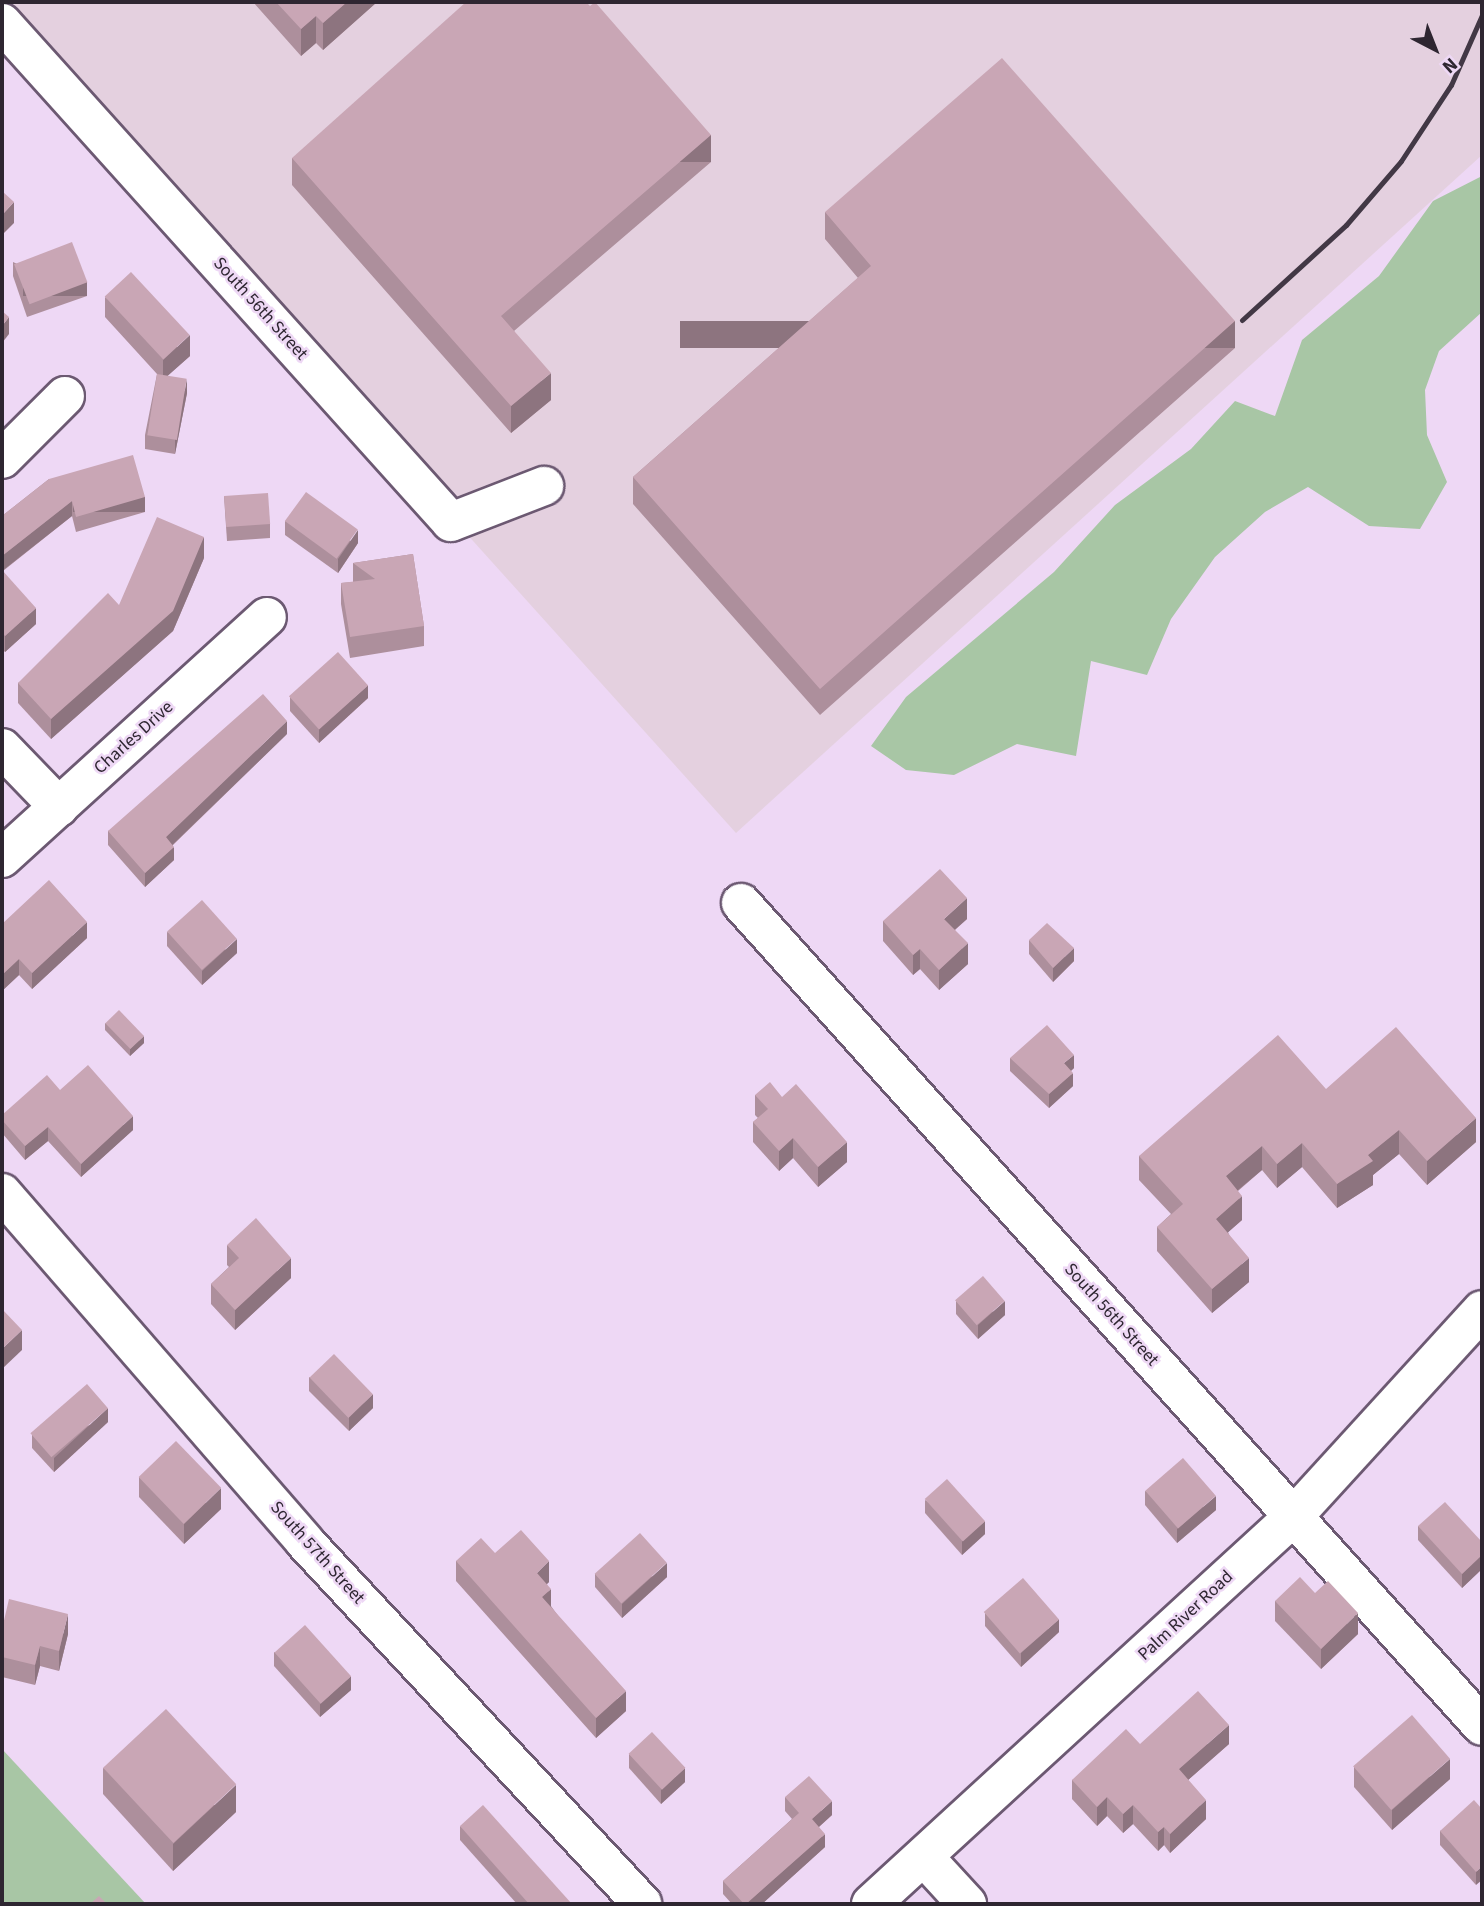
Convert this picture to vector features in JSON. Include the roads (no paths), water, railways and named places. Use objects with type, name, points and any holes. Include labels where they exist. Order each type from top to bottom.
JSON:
[{"type":"street","name":"South 56th Street","points":[[2,23],[451,522],[544,486]]},
{"type":"street","points":[[2,459],[65,396]]},
{"type":"street","name":"Charles Drive","points":[[2,858],[267,617]]},
{"type":"street","points":[[2,748],[59,807]]},
{"type":"street","name":"South 56th Street","points":[[741,903],[1482,1726]]},
{"type":"street","name":"South 57th Street","points":[[2,1193],[304,1541],[642,1904]]},
{"type":"street","name":"Palm River Road","points":[[871,1904],[1293,1517],[1482,1310]]},
{"type":"street","points":[[924,1857],[967,1904]]},
{"type":"railway","points":[[1242,320],[1346,225],[1401,161],[1451,85],[1482,15]]}]
